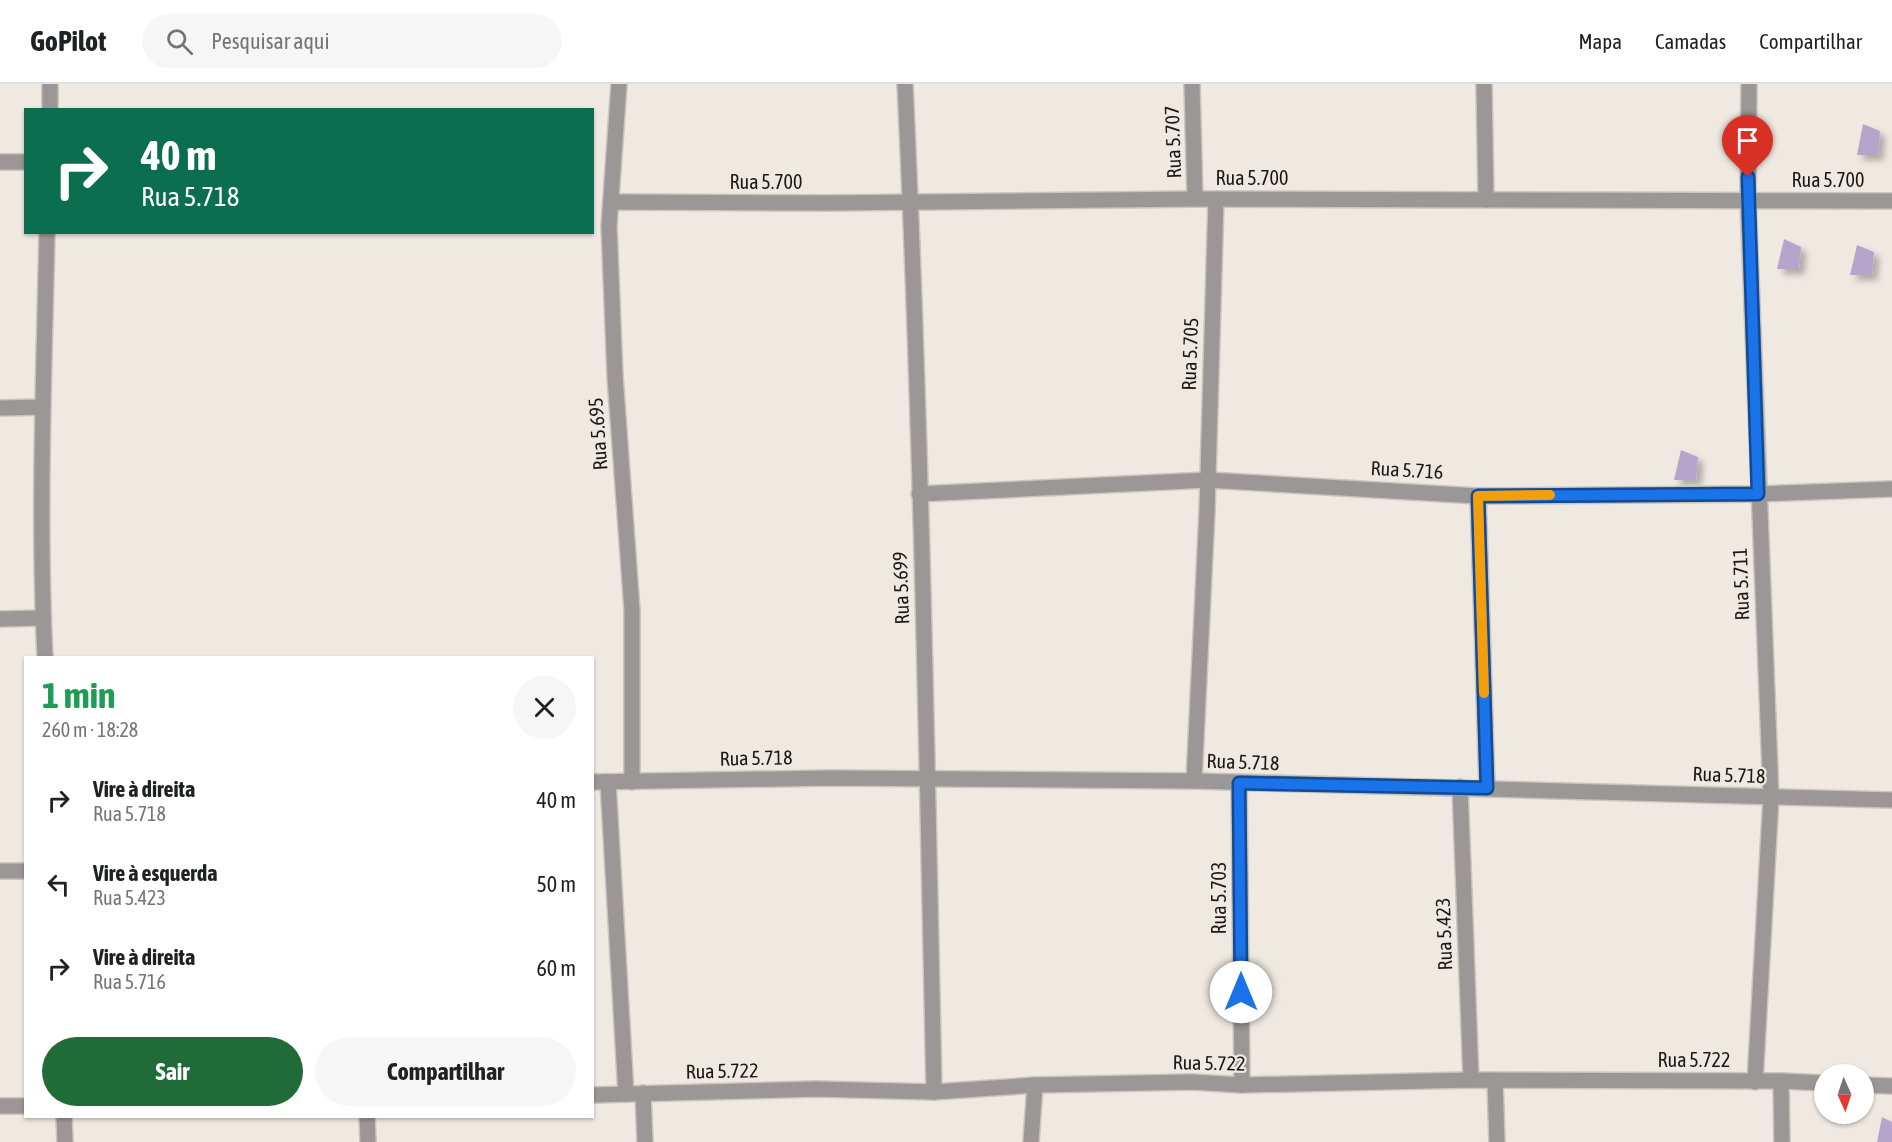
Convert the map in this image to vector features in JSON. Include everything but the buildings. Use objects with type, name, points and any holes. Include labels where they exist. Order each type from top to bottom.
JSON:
[{"type":"street","points":[[50,84],[50,108]]},
{"type":"street","name":"Rua 5.695","points":[[619,84],[609,226],[615,376],[632,610],[632,782]]},
{"type":"street","name":"Rua 5.699","points":[[905,84],[911,202],[934,1092]]},
{"type":"street","name":"Rua 5.707","points":[[1192,84],[1196,199]]},
{"type":"street","points":[[1484,84],[1486,200]]},
{"type":"street","name":"Rua 5.711","points":[[1749,84],[1748,201],[1771,797],[1755,1082]]},
{"type":"street","points":[[0,162],[24,162]]},
{"type":"street","name":"Rua 5.700","points":[[611,202],[1196,199],[1892,201]]},
{"type":"street","name":"Rua 5.705","points":[[1194,781],[1207,511],[1216,199]]},
{"type":"street","points":[[45,656],[43,407],[47,234]]},
{"type":"street","points":[[0,408],[43,407]]},
{"type":"street","name":"Rua 5.716","points":[[919,494],[1208,480],[1478,496],[1758,494],[1892,489]]},
{"type":"street","points":[[1478,496],[1487,788]]},
{"type":"street","points":[[0,619],[43,618]]},
{"type":"street","name":"Rua 5.718","points":[[594,782],[831,778],[1194,781],[1892,800]]},
{"type":"street","points":[[608,782],[626,1094]]},
{"type":"street","name":"Rua 5.703","points":[[1239,783],[1242,1085]]},
{"type":"street","name":"Rua 5.423","points":[[1460,787],[1471,1080]]},
{"type":"street","points":[[0,871],[24,871]]},
{"type":"street","name":"Rua 5.722","points":[[594,1095],[816,1089],[934,1092],[1035,1085],[1192,1082],[1242,1085],[1471,1080],[1814,1083]]},
{"type":"street","points":[[1495,1080],[1497,1142]]},
{"type":"street","points":[[1781,1081],[1782,1142]]},
{"type":"street","points":[[1031,1142],[1035,1085]]},
{"type":"street","points":[[1874,1085],[1892,1086]]},
{"type":"street","points":[[643,1093],[645,1142]]},
{"type":"street","points":[[0,1106],[24,1106]]},
{"type":"street","points":[[64,1118],[64,1142]]},
{"type":"street","points":[[367,1118],[368,1142]]},
{"type":"slow traffic","points":[[1484,693],[1478,496],[1550,495]]},
{"type":"route","points":[[1241,992],[1239,783],[1487,788],[1478,496],[1758,494],[1748,177]]}]
